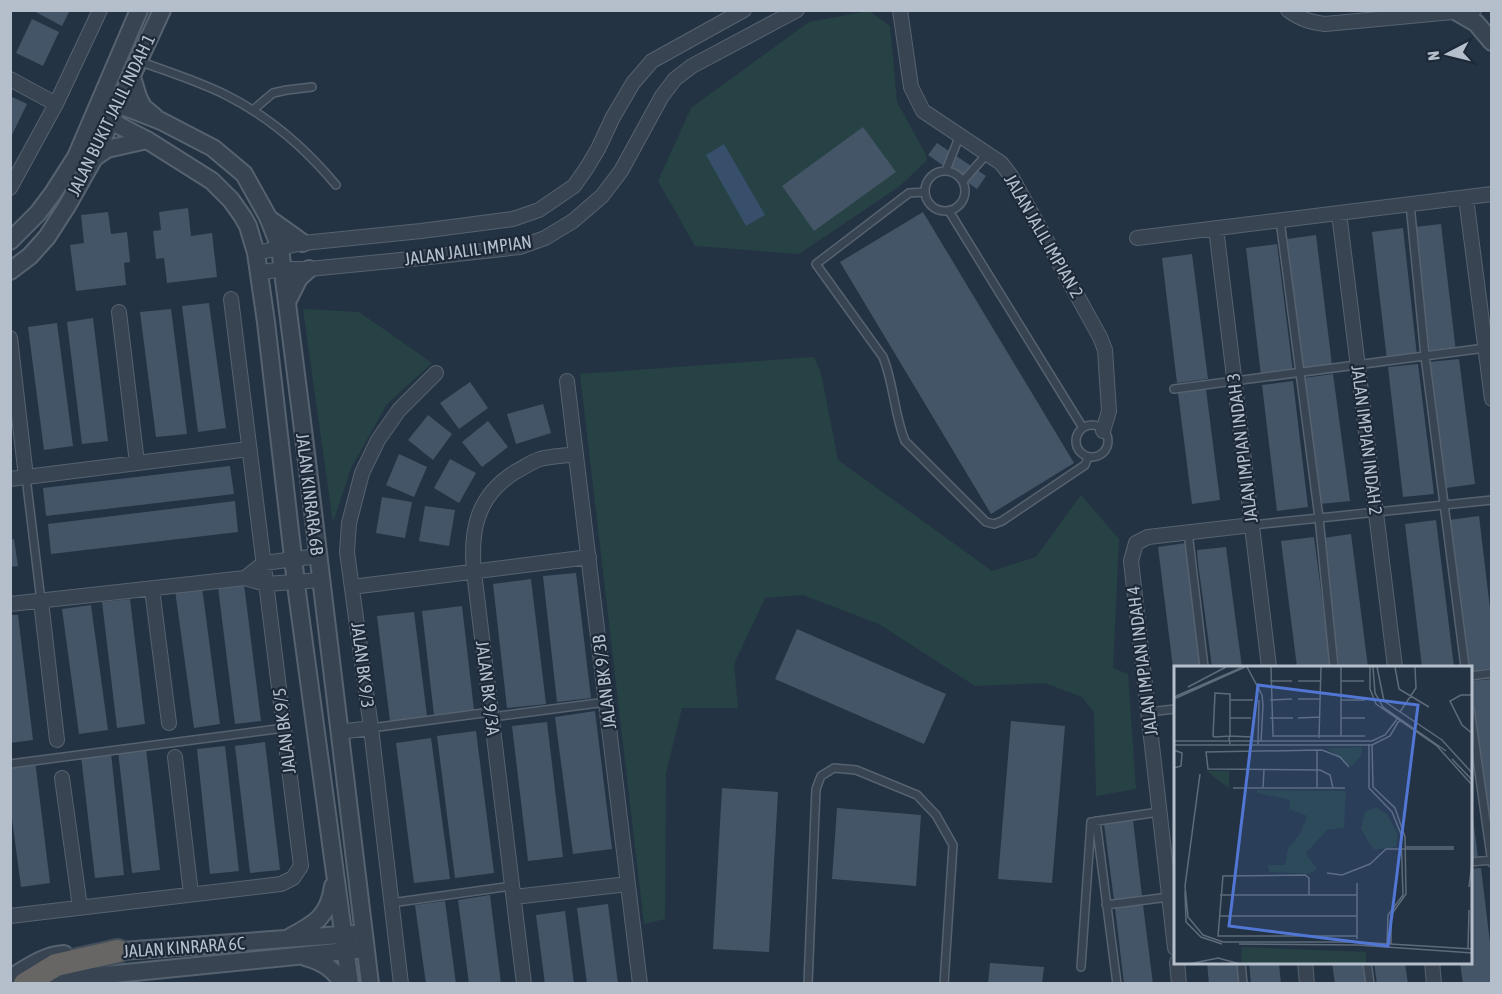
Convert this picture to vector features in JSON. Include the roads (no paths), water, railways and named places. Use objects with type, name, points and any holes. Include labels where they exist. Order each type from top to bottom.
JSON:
[{"type":"highway","points":[[25,984],[56,965],[118,951]]},
{"type":"street","points":[[10,188],[56,104],[100,10]]},
{"type":"street","name":"JALAN BUKIT JALIL INDAH 1","points":[[10,241],[53,194],[76,157],[139,10]]},
{"type":"street","name":"JALAN BUKIT JALIL INDAH 1","points":[[10,271],[30,256],[47,237],[67,206],[94,158],[162,10]]},
{"type":"street","name":"JALAN JALIL IMPIAN","points":[[256,252],[303,243],[513,219],[539,210],[574,186],[598,149],[613,117],[633,84],[652,61],[744,10]]},
{"type":"street","name":"JALAN JALIL IMPIAN","points":[[258,273],[520,247],[545,238],[573,221],[602,196],[621,171],[662,96],[675,79],[692,66],[797,10]]},
{"type":"street","points":[[1288,10],[1297,18],[1324,24],[1474,10]]},
{"type":"street","name":"JALAN JALIL IMPIAN 2","points":[[900,11],[911,87],[923,111],[1001,163],[1011,176],[1100,337],[1105,350],[1109,411],[1104,431]]},
{"type":"street","points":[[1457,12],[1476,23],[1491,42]]},
{"type":"street","points":[[135,68],[138,97],[143,107],[161,121]]},
{"type":"street","points":[[10,79],[56,104]]},
{"type":"street","name":"JALAN KINRARA 6B","points":[[98,106],[119,104],[161,121],[213,148],[244,174],[267,217],[279,248],[370,984]]},
{"type":"street","name":"JALAN KINRARA 6B","points":[[98,106],[111,121],[147,140],[223,190],[248,226],[256,252],[296,582],[350,984]]},
{"type":"street","points":[[94,158],[107,149],[147,140]]},
{"type":"street","points":[[1137,238],[1491,195]]},
{"type":"street","points":[[1466,198],[1491,399]]},
{"type":"street","name":"JALAN IMPIAN INDAH 2","points":[[1339,213],[1395,666]]},
{"type":"street","points":[[267,217],[303,243]]},
{"type":"street","name":"JALAN IMPIAN INDAH 3","points":[[1216,228],[1269,666]]},
{"type":"street","points":[[286,303],[299,278],[309,269]]},
{"type":"street","name":"JALAN BK 9/5","points":[[10,916],[281,884],[292,878],[301,866],[231,299]]},
{"type":"street","points":[[119,312],[137,462]]},
{"type":"street","points":[[10,338],[26,477]]},
{"type":"street","name":"JALAN BK 9/3","points":[[401,984],[371,728],[347,552],[350,523],[362,472],[378,440],[399,410],[436,372]]},
{"type":"street","name":"JALAN BK 9/3B","points":[[567,381],[640,984]]},
{"type":"street","points":[[10,479],[249,449]]},
{"type":"street","name":"JALAN BK 9/3A","points":[[525,984],[472,553],[478,517],[486,499],[500,483],[541,459],[576,454]]},
{"type":"street","name":"JALAN IMPIAN INDAH 4","points":[[1174,931],[1172,896],[1159,812],[1131,561],[1136,543],[1148,537],[1252,525]]},
{"type":"street","points":[[245,578],[264,563],[318,556]]},
{"type":"street","points":[[352,587],[589,558]]},
{"type":"street","points":[[10,604],[245,578],[266,584],[321,580]]},
{"type":"street","points":[[152,589],[169,723]]},
{"type":"street","points":[[41,601],[57,740]]},
{"type":"street","points":[[339,732],[371,728]]},
{"type":"street","points":[[175,758],[191,894]]},
{"type":"street","points":[[62,778],[80,907]]},
{"type":"street","points":[[287,939],[310,926],[327,908],[335,870]]},
{"type":"street","points":[[513,891],[628,884]]},
{"type":"street","name":"JALAN KINRARA 6C","points":[[10,978],[36,962],[56,955],[287,939],[345,943],[365,941]]},
{"type":"street","name":"JALAN KINRARA 6C","points":[[48,984],[55,980],[301,956],[345,943]]},
{"type":"street","points":[[301,956],[321,963],[339,976],[342,984]]},
{"type":"street","points":[[1177,964],[1179,984]]},
{"type":"street","points":[[1305,964],[1307,984]]},
{"type":"street","points":[[1432,964],[1434,984]]},
{"type":"lane","points":[[135,68],[198,82],[253,110],[296,143],[336,185]]},
{"type":"lane","points":[[253,110],[273,93],[312,87]]},
{"type":"lane","points":[[946,170],[960,135]]},
{"type":"lane","points":[[963,181],[987,154]]},
{"type":"lane","points":[[946,170],[958,175],[963,181],[965,193],[963,200],[954,209],[941,211],[930,204],[925,192],[928,179],[933,174],[946,170]]},
{"type":"lane","points":[[925,192],[909,193],[816,264],[883,357],[890,373],[900,428],[905,441],[986,522],[994,524],[1002,521],[1085,465],[1088,456]]},
{"type":"lane","points":[[1410,204],[1425,356],[1465,666]]},
{"type":"lane","points":[[949,211],[1083,428]]},
{"type":"lane","points":[[1280,220],[1319,518],[1334,666]]},
{"type":"lane","points":[[1174,388],[1485,348]]},
{"type":"lane","points":[[1091,425],[1104,431],[1107,440],[1105,449],[1098,456],[1088,456],[1079,451],[1076,441],[1083,428],[1091,425]]},
{"type":"lane","points":[[26,477],[41,601]]},
{"type":"lane","points":[[1252,525],[1491,500]]},
{"type":"lane","points":[[1188,532],[1204,666]]},
{"type":"lane","points":[[1472,675],[1491,673]]},
{"type":"lane","points":[[371,728],[606,702]]},
{"type":"lane","points":[[1148,712],[1174,709]]},
{"type":"lane","points":[[1472,723],[1491,861],[1472,862]]},
{"type":"lane","points":[[10,764],[284,728]]},
{"type":"lane","points":[[808,984],[816,789],[820,776],[834,768],[856,770],[917,795],[936,815],[953,845],[944,984]]},
{"type":"lane","points":[[1081,967],[1092,822],[1159,812]]},
{"type":"lane","points":[[1096,821],[1117,984]]},
{"type":"lane","points":[[391,903],[513,891]]},
{"type":"lane","points":[[1106,904],[1172,896]]},
{"type":"lane","points":[[1240,964],[1243,984]]},
{"type":"lane","points":[[1367,964],[1370,984]]},
{"type":"water","points":[[724,144],[765,215],[746,226],[706,155]]}]
